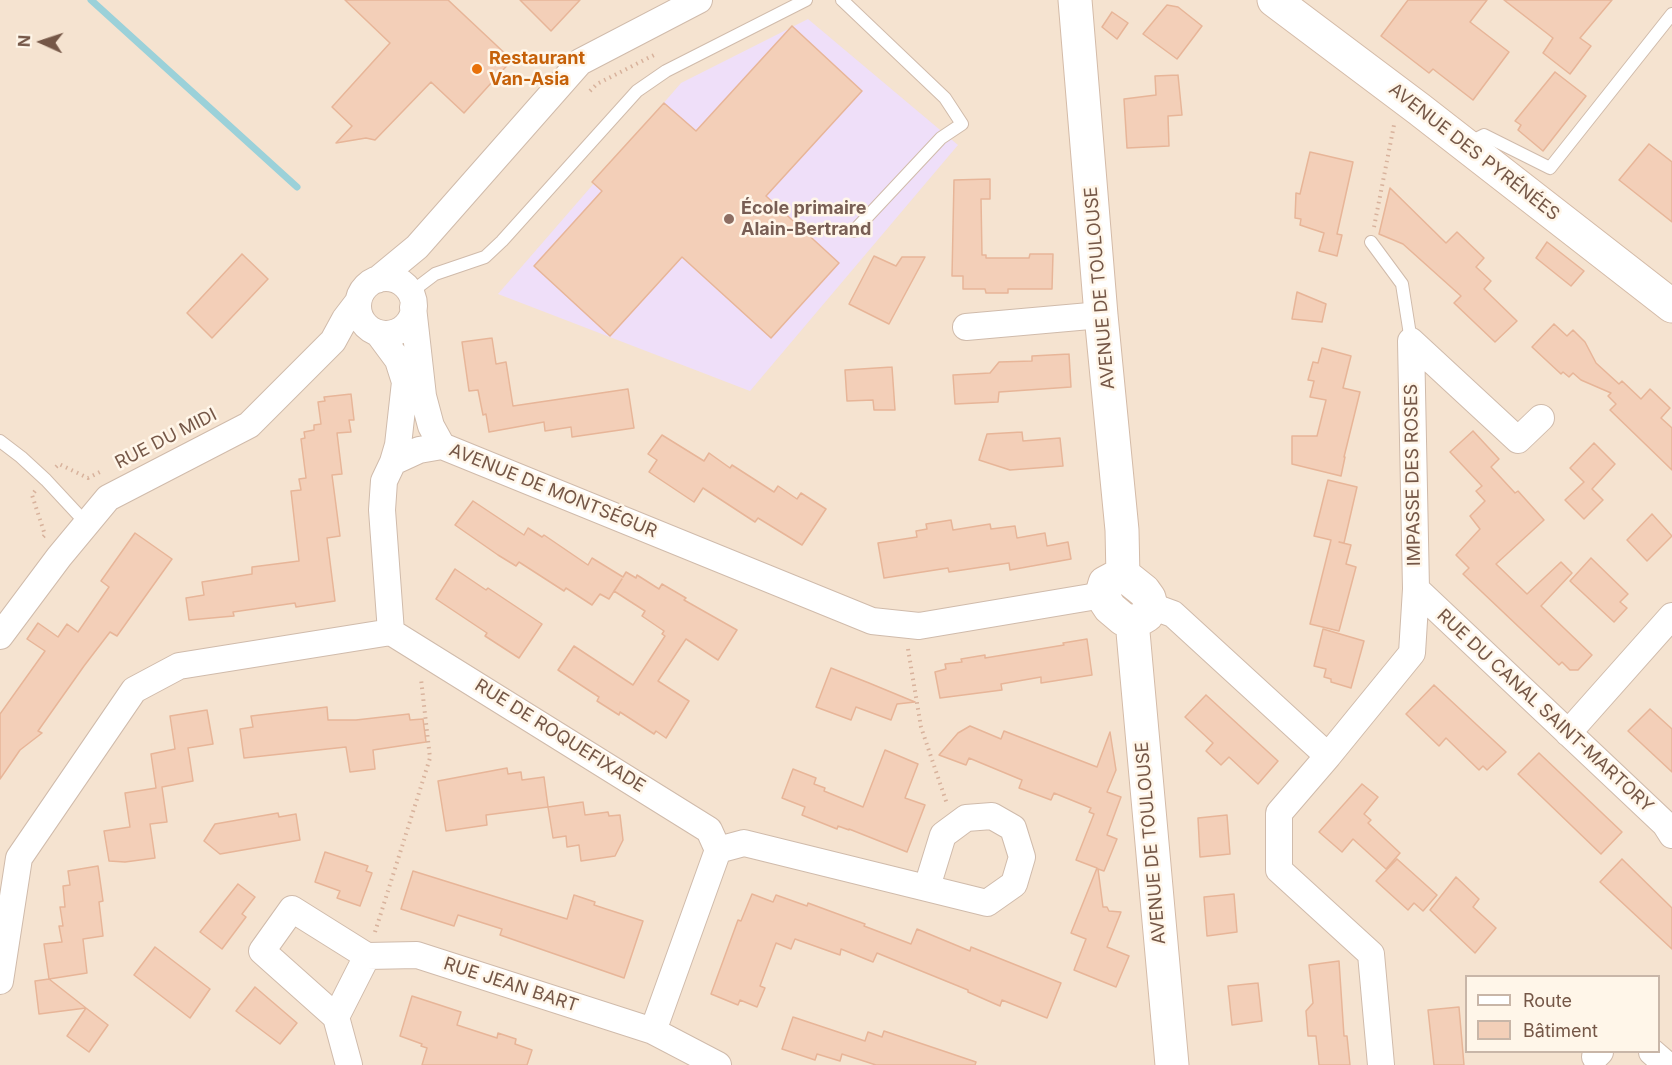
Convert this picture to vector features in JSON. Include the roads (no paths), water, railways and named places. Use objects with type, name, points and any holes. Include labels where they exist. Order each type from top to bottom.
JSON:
[{"type":"street","name":"RUE DU MIDI","points":[[0,636],[58,556],[108,498],[249,425],[333,341],[367,286],[417,247],[580,62],[699,0]]},
{"type":"street","name":"AVENUE DE TOULOUSE","points":[[1075,0],[1101,315],[1122,530],[1113,586]]},
{"type":"street","name":"AVENUE DES PYRÉNÉES","points":[[1274,0],[1419,109],[1672,306]]},
{"type":"street","name":"RUE DU MIDI","points":[[333,341],[375,332],[392,333],[404,327],[412,315],[410,296],[417,247]]},
{"type":"street","points":[[377,280],[390,279],[403,284],[410,296],[423,396],[431,426],[442,446]]},
{"type":"street","points":[[0,981],[19,858],[134,690],[179,666],[391,632],[382,510],[384,481],[398,445],[405,382],[398,360],[375,332],[367,327],[360,316],[358,302]]},
{"type":"street","points":[[966,327],[1101,315]]},
{"type":"street","name":"IMPASSE DES ROSES","points":[[1411,341],[1518,440],[1541,418]]},
{"type":"street","name":"IMPASSE DES ROSES","points":[[1381,1065],[1371,954],[1279,870],[1280,813],[1412,653],[1416,589],[1411,341]]},
{"type":"street","name":"AVENUE DE MONTSÉGUR","points":[[393,462],[419,450],[442,446],[872,621],[919,626],[1113,586]]},
{"type":"street","points":[[1113,586],[1110,608],[1122,619],[1141,614],[1173,614],[1328,756]]},
{"type":"street","name":"RUE DU CANAL SAINT-MARTORY","points":[[1416,589],[1665,824],[1672,835]]},
{"type":"street","name":"AVENUE DE TOULOUSE","points":[[1141,614],[1172,1065]]},
{"type":"street","points":[[1568,732],[1672,616]]},
{"type":"street","name":"RUE DE ROQUEFIXADE","points":[[391,632],[709,830],[718,850]]},
{"type":"street","points":[[653,1031],[718,850],[744,843],[987,903],[1014,884],[1022,857],[1013,828],[992,816],[966,818],[943,835],[927,887]]},
{"type":"street","points":[[336,1017],[367,956],[292,909],[262,951],[336,1017],[349,1065]]},
{"type":"street","name":"RUE JEAN BART","points":[[367,956],[417,955],[653,1031],[718,1065]]},
{"type":"street","points":[[1653,1053],[1667,1065]]},
{"type":"lane","points":[[410,296],[435,274],[484,257],[502,242],[637,92],[666,71],[806,0]]},
{"type":"lane","points":[[842,0],[945,98],[962,124],[941,138],[854,231]]},
{"type":"lane","points":[[1465,145],[1484,135],[1550,168],[1672,14]]},
{"type":"lane","points":[[1371,242],[1402,284],[1411,341]]},
{"type":"lane","points":[[0,441],[46,480],[86,523]]},
{"type":"waterway","points":[[91,0],[297,187]]},
{"type":"place","name":"Restaurant Van-Asia","points":[[477,69]]},
{"type":"place","name":"École primaire Alain-Bertrand","points":[[729,219]]}]
